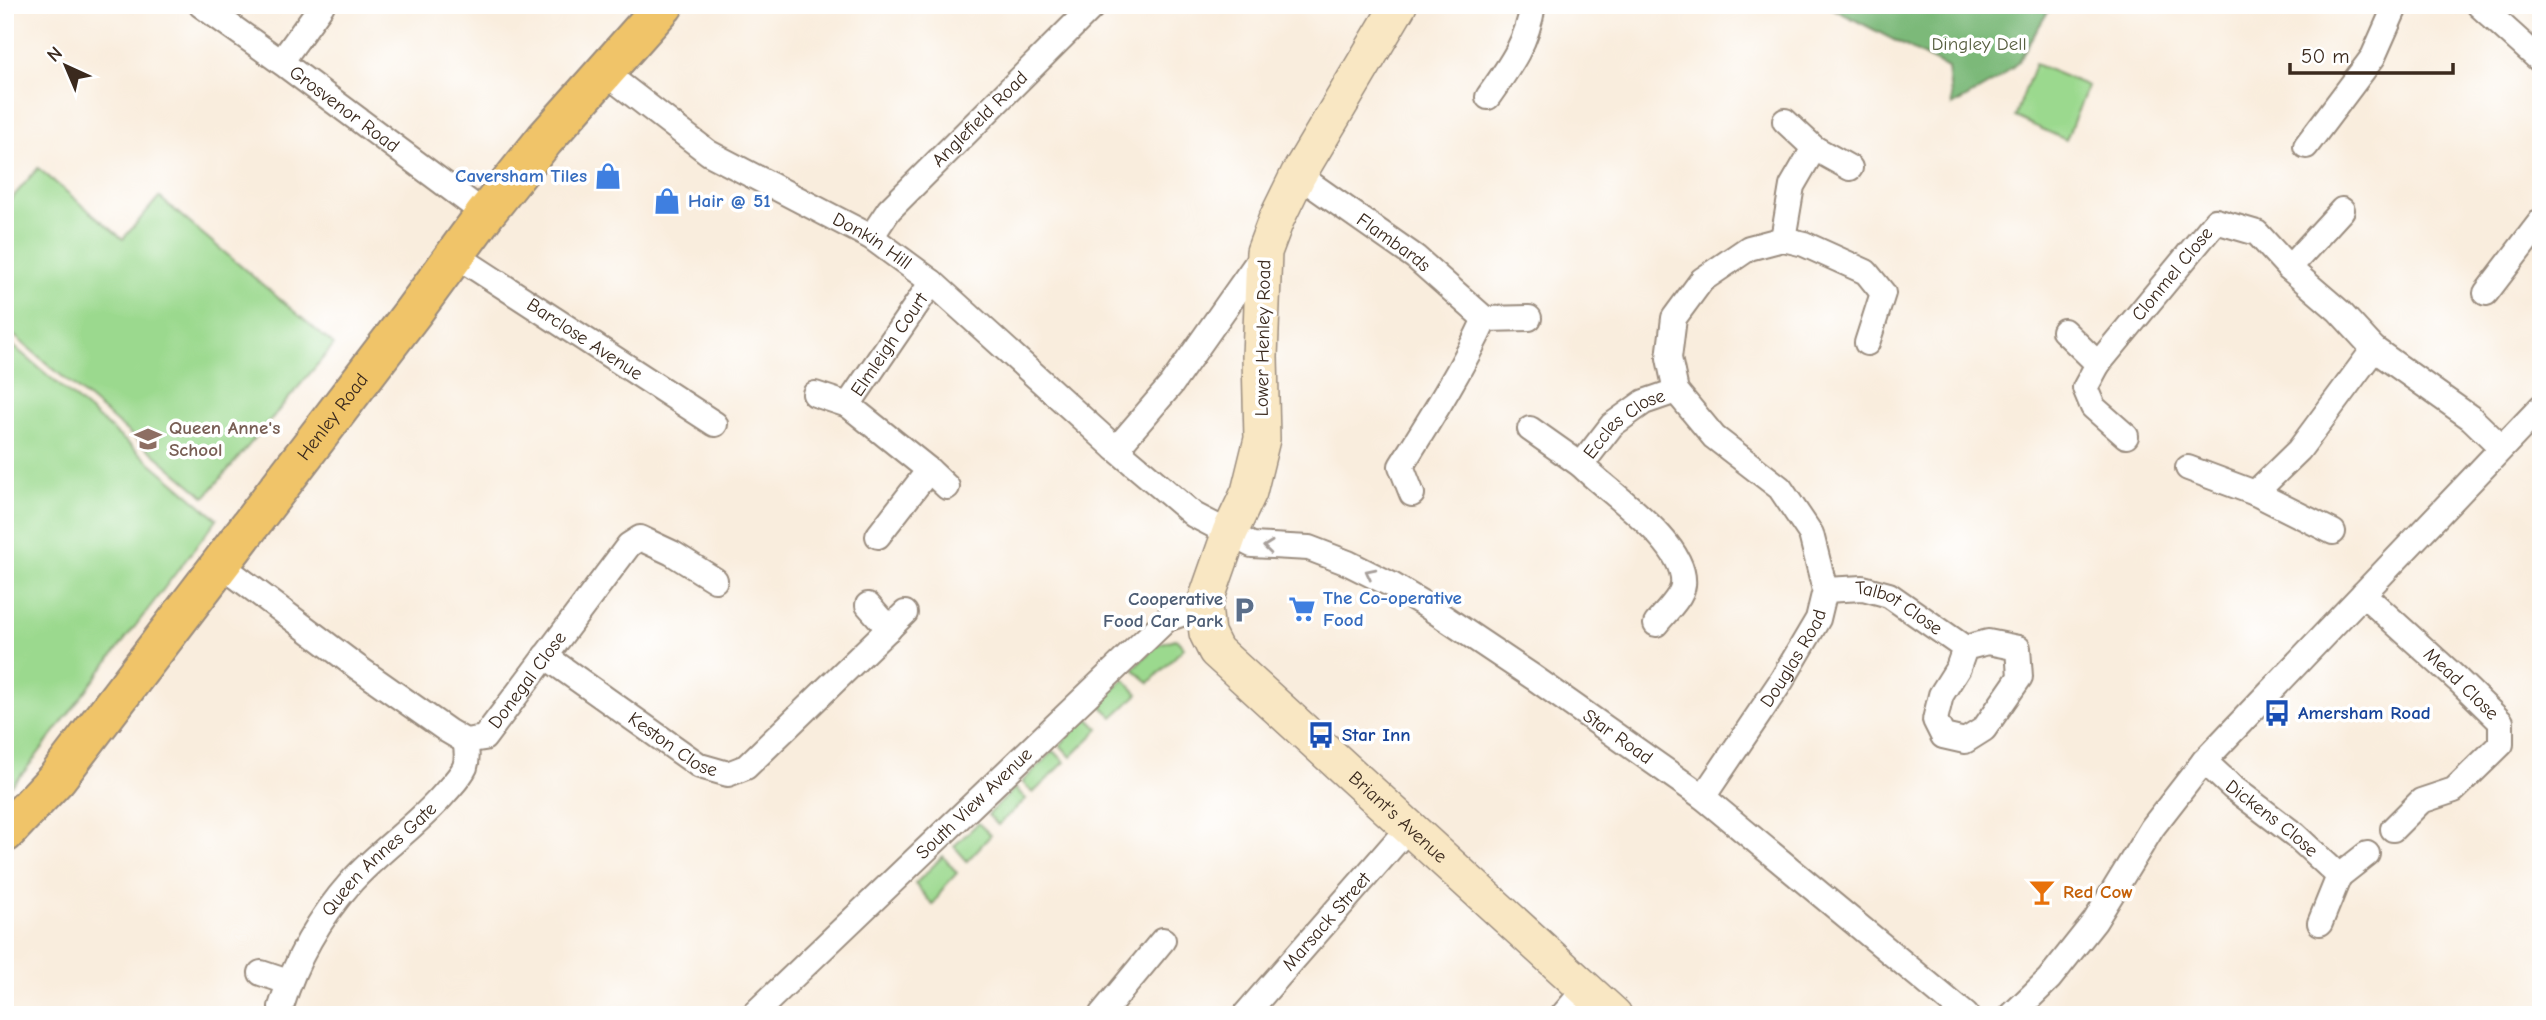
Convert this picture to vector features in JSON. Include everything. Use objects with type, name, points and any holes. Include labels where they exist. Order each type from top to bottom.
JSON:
[{"type":"main road","name":"Henley Road","points":[[5,833],[57,778],[485,214],[545,139],[664,5]]},
{"type":"main road","name":"Lower Henley Road","points":[[1230,532],[1249,492],[1262,439],[1260,357],[1265,252],[1276,220],[1298,175],[1399,5]]},
{"type":"main road","points":[[1204,606],[1230,532]]},
{"type":"main road","name":"Briant's Avenue","points":[[1204,606],[1207,633],[1216,652],[1614,1015]]},
{"type":"street","name":"Grosvenor Road","points":[[201,5],[485,214]]},
{"type":"street","points":[[281,62],[323,5]]},
{"type":"street","name":"Anglefield Road","points":[[871,237],[889,210],[1094,5]]},
{"type":"street","points":[[1488,97],[1518,55],[1530,24],[1533,5]]},
{"type":"street","points":[[2306,146],[2373,57],[2396,5]]},
{"type":"street","points":[[2479,5],[2541,61]]},
{"type":"street","name":"Donkin Hill","points":[[604,72],[709,153],[871,237],[932,282],[1116,449],[1194,515],[1230,532]]},
{"type":"street","points":[[1785,121],[1814,148],[1850,168]]},
{"type":"street","points":[[1814,148],[1792,186],[1783,239],[1804,243],[1866,272],[1883,293],[1867,343]]},
{"type":"street","name":"Flambards","points":[[1298,175],[1415,257],[1485,319]]},
{"type":"street","points":[[2289,268],[2342,210]]},
{"type":"street","name":"Clonmel Close","points":[[2126,436],[2093,407],[2085,387],[2098,364],[2216,221],[2257,233],[2289,268],[2339,311],[2374,349],[2471,418],[2501,447]]},
{"type":"street","points":[[2486,293],[2541,221]]},
{"type":"street","name":"Douglas Road","points":[[1703,797],[1782,680],[1818,619],[1825,590],[1811,534],[1780,488],[1714,437],[1676,391],[1669,358],[1674,318],[1702,280],[1749,248],[1783,239]]},
{"type":"street","points":[[1116,449],[1178,376],[1265,252]]},
{"type":"street","name":"Barclose Avenue","points":[[454,254],[715,424]]},
{"type":"street","name":"Elmleigh Court","points":[[848,405],[932,282]]},
{"type":"street","points":[[1412,494],[1392,473],[1451,386],[1485,319],[1529,318]]},
{"type":"street","points":[[2064,331],[2098,364]]},
{"type":"street","points":[[2255,493],[2299,450],[2374,349]]},
{"type":"street","name":"Eccles Close","points":[[1581,465],[1612,425],[1644,402],[1676,391]]},
{"type":"street","name":"Elmleigh Court","points":[[815,394],[848,405],[947,487]]},
{"type":"street","points":[[2012,1015],[2049,979],[2095,921],[2152,828],[2203,761],[2541,407]]},
{"type":"street","name":"Eccles Close","points":[[1530,429],[1581,465],[1633,509],[1660,536],[1683,570],[1683,588],[1656,624]]},
{"type":"street","points":[[2188,468],[2255,493],[2333,532]]},
{"type":"street","points":[[878,536],[929,470]]},
{"type":"street","name":"Star Road","points":[[1230,532],[1252,545],[1309,548],[1348,562],[1427,606],[1703,797],[1966,1015]]},
{"type":"street","name":"Donegal Close","points":[[220,564],[357,667],[448,732],[465,741],[484,738],[629,545],[640,538],[673,553],[715,580]]},
{"type":"street","name":"Talbot Close","points":[[1825,590],[1863,588],[1889,595],[1965,648]]},
{"type":"street","name":"Mead Close","points":[[2363,594],[2501,722],[2501,744],[2454,790],[2421,801],[2393,829]]},
{"type":"street","name":"Keston Close","points":[[545,656],[700,765],[728,774],[746,767],[897,621],[868,605]]},
{"type":"street","name":"South View Avenue","points":[[753,1015],[1167,619],[1204,606]]},
{"type":"street","name":"Queen Annes Gate","points":[[281,1007],[288,982],[323,917],[353,880],[426,816],[459,776],[468,755],[465,741]]},
{"type":"street","name":"Dickens Close","points":[[2203,761],[2295,835],[2339,876]]},
{"type":"street","name":"Marsack Street","points":[[1245,1015],[1409,827]]},
{"type":"street","points":[[2320,923],[2339,876],[2367,854]]},
{"type":"street","points":[[1101,1015],[1163,940]]},
{"type":"street","points":[[261,973],[288,982]]},
{"type":"street","points":[[1563,1015],[1586,988]]},
{"type":"green space","name":"Dingley Dell","points":[[1826,5],[2052,5],[2017,63],[1997,80],[1952,106],[1948,68]]},
{"type":"green space","points":[[2035,64],[2088,86],[2066,140],[2015,117]]},
{"type":"green space","points":[[38,168],[123,239],[159,197],[334,345],[205,497],[5,328],[5,206]]},
{"type":"green space","points":[[5,339],[217,519],[24,772],[5,791]]},
{"type":"green space","points":[[1176,639],[1184,648],[1149,683],[1133,669],[1158,644]]},
{"type":"green space","points":[[1124,679],[1138,694],[1113,717],[1099,704]]},
{"type":"green space","points":[[1087,717],[1099,729],[1071,757],[1060,745]]},
{"type":"green space","points":[[1054,751],[1065,762],[1033,793],[1022,782]]},
{"type":"green space","points":[[1015,788],[1026,799],[998,825],[988,815]]},
{"type":"green space","points":[[978,823],[991,835],[967,861],[954,846]]},
{"type":"green space","points":[[943,856],[957,873],[933,905],[915,884]]},
{"type":"place","name":"Caversham Tiles","points":[[608,176]]},
{"type":"place","name":"Hair @ 51","points":[[667,201]]},
{"type":"place","name":"Queen Anne's School","points":[[148,439]]},
{"type":"place","name":"The Co-operative Food","points":[[1302,609]]},
{"type":"place","name":"Cooperative Food Car Park","points":[[1244,610]]},
{"type":"place","name":"Amersham Road","points":[[2277,713]]},
{"type":"place","name":"Star Inn","points":[[1321,735]]},
{"type":"place","name":"Red Cow","points":[[2042,892]]}]
